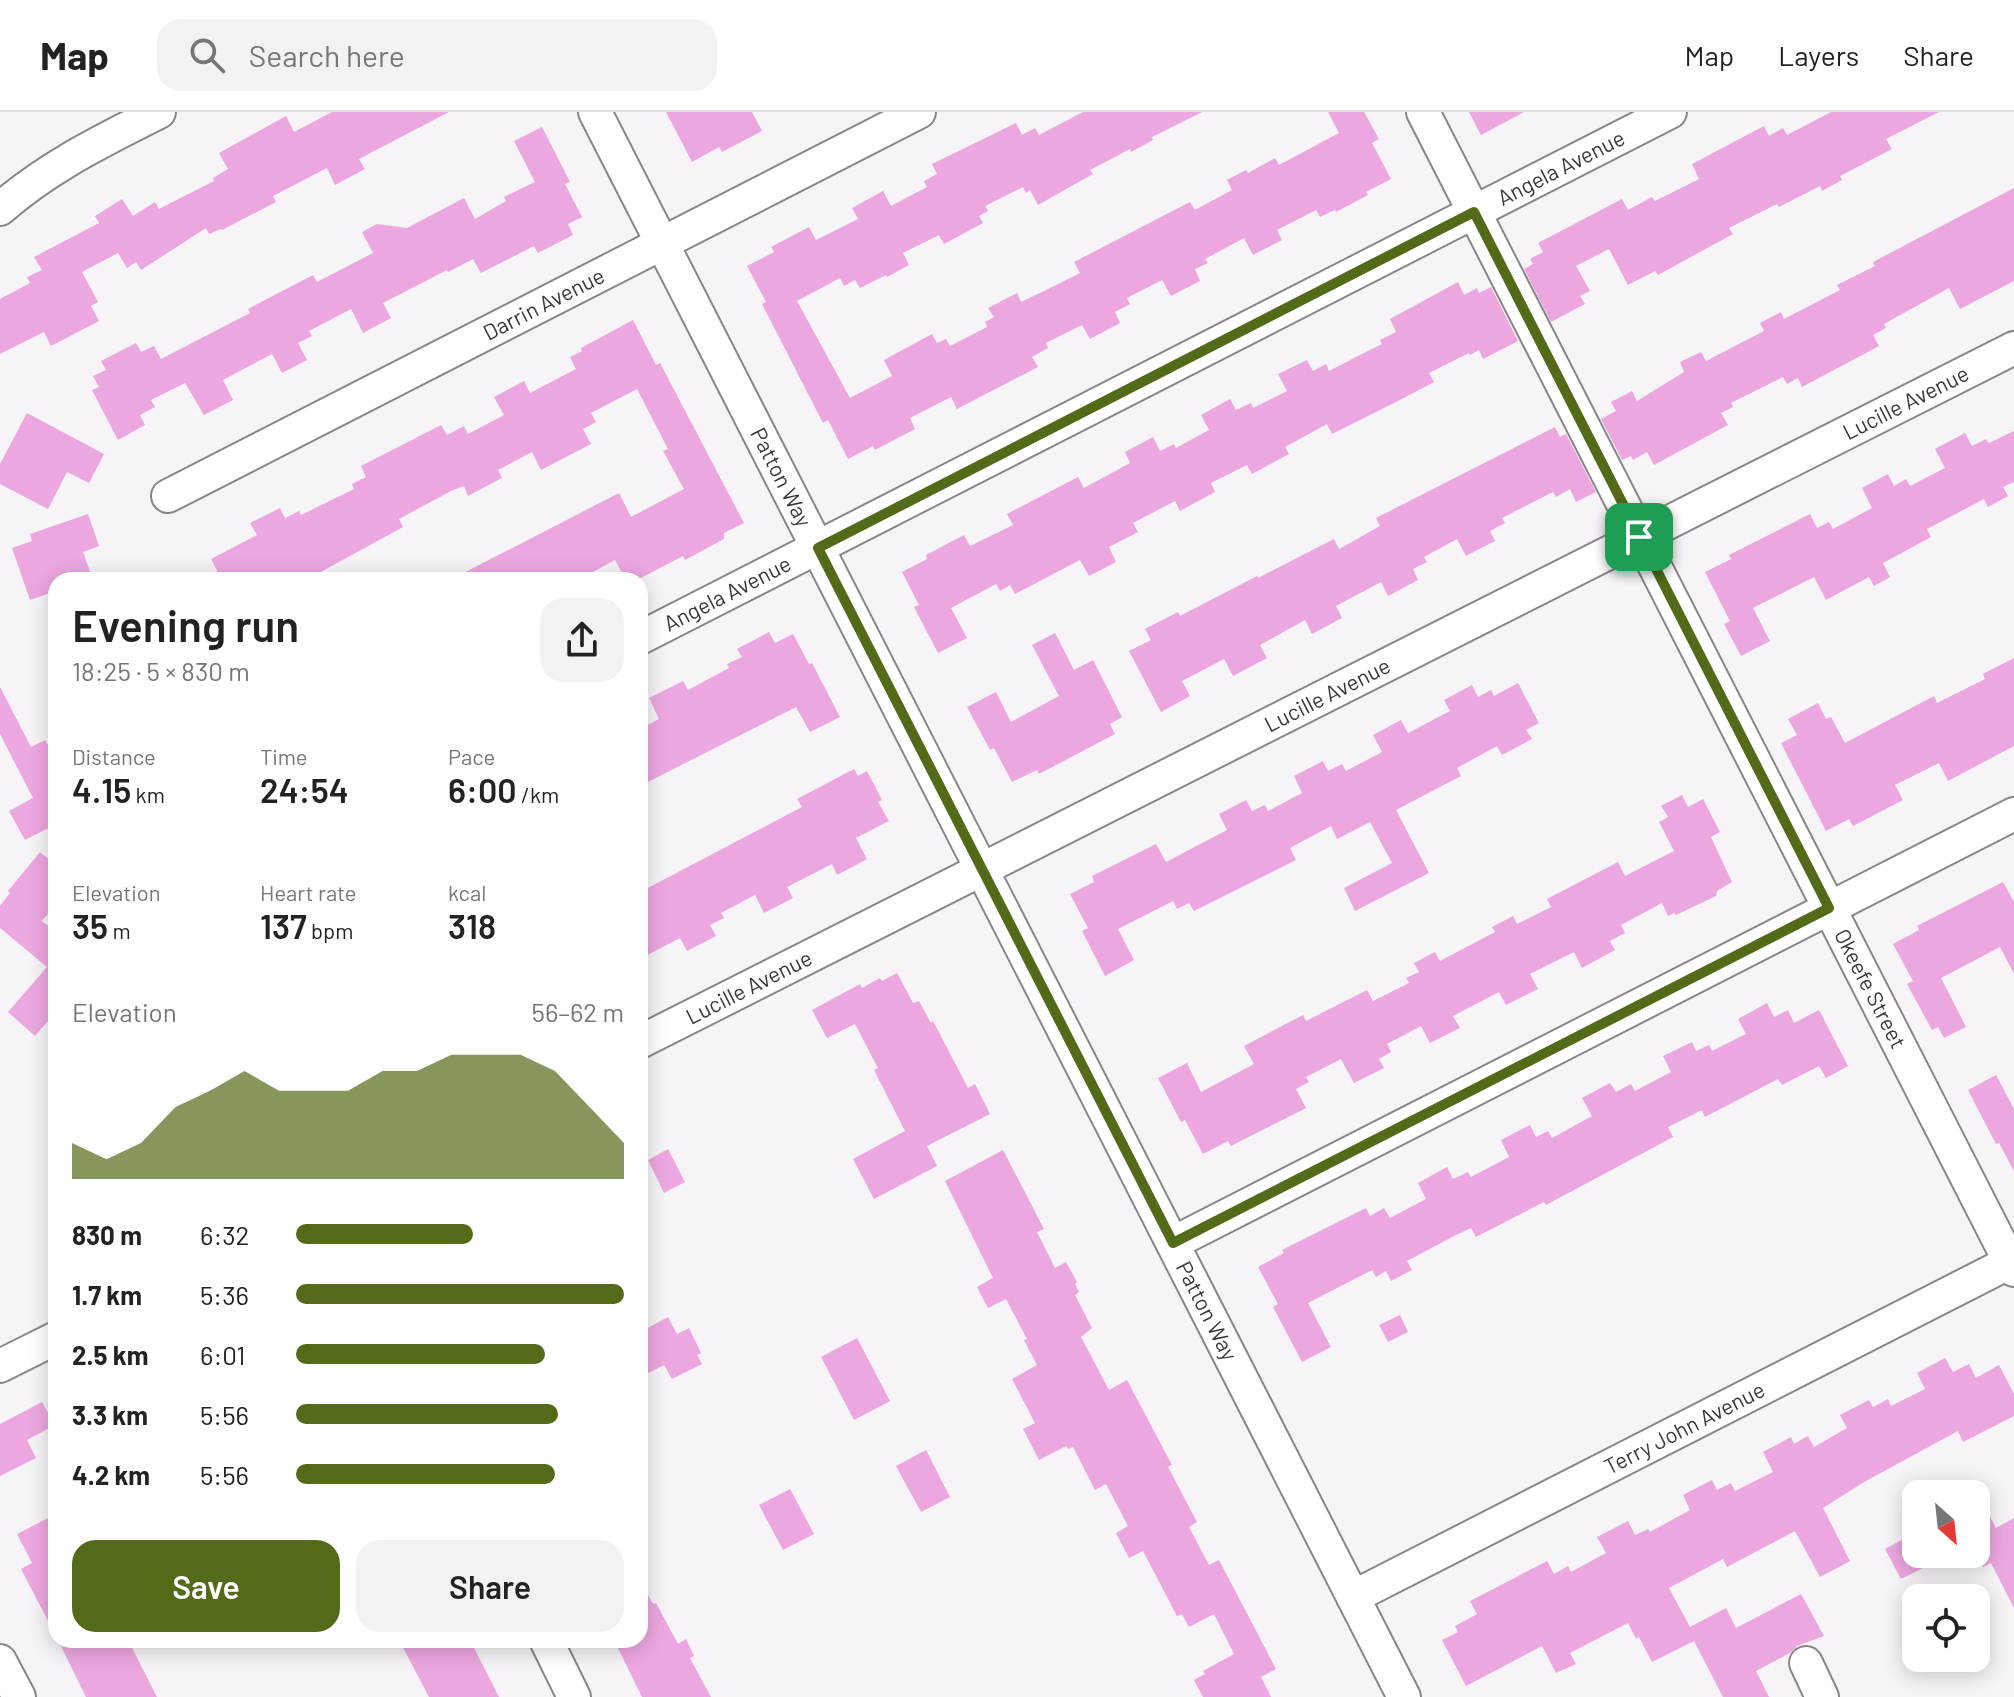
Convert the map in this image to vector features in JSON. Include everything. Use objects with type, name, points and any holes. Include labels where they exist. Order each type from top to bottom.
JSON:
[{"type":"street","points":[[0,209],[29,183],[57,164],[159,112]]},
{"type":"street","name":"Patton Way","points":[[595,112],[1404,1697]]},
{"type":"street","name":"Darrin Avenue","points":[[168,496],[919,112]]},
{"type":"street","points":[[1423,112],[1474,212]]},
{"type":"street","name":"Angela Avenue","points":[[648,634],[1670,112]]},
{"type":"street","name":"Okeefe Street","points":[[1474,212],[2013,1264]]},
{"type":"street","name":"Lucille Avenue","points":[[648,1038],[2014,348]]},
{"type":"street","points":[[1173,1243],[2014,814]]},
{"type":"street","name":"Terry John Avenue","points":[[1353,1597],[2013,1264]]},
{"type":"street","points":[[0,1366],[48,1342]]},
{"type":"street","points":[[550,1648],[574,1697]]},
{"type":"street","points":[[0,1661],[19,1697]]},
{"type":"street","points":[[1806,1663],[1822,1697]]},
{"type":"building","points":[[332,112],[449,112],[359,159],[365,169],[335,185],[327,168],[273,196],[276,202],[222,230],[209,234],[206,228],[141,270],[136,262],[127,268],[118,253],[82,272],[98,302],[91,306],[99,321],[51,346],[44,332],[0,354],[0,299],[30,283],[27,277],[42,270],[34,257],[99,223],[95,216],[122,199],[133,216],[155,202],[159,209],[214,181],[213,178],[228,169],[219,153],[286,116],[294,132]]},
{"type":"building","points":[[666,112],[752,112],[762,131],[722,152],[719,147],[692,162]]},
{"type":"building","points":[[1083,112],[1202,112],[1152,137],[1153,140],[1131,152],[1130,149],[1090,170],[1093,174],[1038,205],[1030,190],[1026,193],[1023,187],[985,206],[988,211],[979,216],[983,223],[944,244],[939,235],[903,253],[909,265],[887,277],[860,288],[855,280],[844,286],[840,278],[797,301],[850,398],[892,376],[884,360],[932,334],[937,343],[946,339],[950,346],[987,327],[985,322],[994,317],[988,308],[1017,293],[1021,302],[1046,290],[1080,273],[1074,262],[1190,202],[1195,210],[1232,190],[1227,180],[1275,158],[1279,165],[1339,133],[1328,112],[1364,112],[1379,139],[1372,143],[1391,179],[1336,212],[1320,217],[1316,210],[1277,230],[1282,240],[1253,255],[1244,238],[1205,259],[1208,263],[1195,269],[1200,281],[1171,296],[1162,280],[1127,298],[1130,304],[1115,312],[1120,323],[1090,339],[1082,325],[1046,343],[1048,348],[1032,357],[1038,367],[957,409],[951,397],[910,418],[915,429],[875,450],[873,446],[848,459],[828,420],[823,423],[762,304],[766,302],[747,266],[774,252],[771,247],[809,227],[816,240],[858,219],[852,208],[883,191],[891,206],[927,187],[924,181],[937,174],[932,164],[1016,123],[1022,135],[1035,128],[1039,135]]},
{"type":"building","points":[[1469,112],[1524,112],[1481,135]]},
{"type":"building","points":[[1831,112],[1939,112],[1886,139],[1892,149],[1840,176],[1842,180],[1822,191],[1820,186],[1779,207],[1777,204],[1729,228],[1733,234],[1658,275],[1655,271],[1628,285],[1609,249],[1576,266],[1590,291],[1580,296],[1585,304],[1551,322],[1524,269],[1533,264],[1530,259],[1543,252],[1538,243],[1622,199],[1628,210],[1652,197],[1655,201],[1699,179],[1692,164],[1764,126],[1769,136],[1783,128],[1787,135]]},
{"type":"building","points":[[542,127],[570,182],[565,184],[582,217],[568,224],[573,235],[538,253],[534,246],[481,273],[473,259],[447,270],[383,303],[391,318],[363,333],[351,309],[309,331],[312,336],[298,343],[307,360],[282,373],[272,354],[223,380],[233,400],[204,415],[185,383],[151,400],[155,407],[140,415],[145,425],[118,440],[92,390],[99,387],[93,376],[106,370],[101,361],[136,343],[141,352],[154,346],[161,359],[250,313],[248,309],[313,275],[317,282],[373,253],[362,232],[377,224],[407,228],[464,198],[475,219],[506,201],[504,197],[535,182],[514,141]]},
{"type":"building","points":[[2014,188],[2014,281],[1960,309],[1949,288],[1884,324],[1886,328],[1873,335],[1879,346],[1802,387],[1798,378],[1787,384],[1783,377],[1731,403],[1733,407],[1721,413],[1728,425],[1654,465],[1647,452],[1633,460],[1631,456],[1622,460],[1601,419],[1616,411],[1611,402],[1632,391],[1637,401],[1684,372],[1680,362],[1701,352],[1706,361],[1764,331],[1760,323],[1781,312],[1784,319],[1840,290],[1837,285],[1875,266],[1873,262]]},
{"type":"building","points":[[1458,282],[1464,295],[1477,288],[1479,293],[1491,287],[1518,341],[1483,359],[1479,350],[1469,353],[1429,373],[1434,382],[1398,401],[1332,434],[1327,424],[1285,447],[1289,454],[1252,474],[1247,465],[1211,483],[1215,492],[1180,511],[1175,501],[1133,523],[1138,532],[1109,547],[1116,562],[1089,576],[1080,560],[1015,594],[1010,585],[1000,591],[996,584],[951,608],[967,638],[938,653],[914,607],[919,605],[902,572],[964,535],[970,546],[1013,525],[1007,514],[1078,477],[1084,488],[1130,463],[1125,452],[1153,437],[1160,451],[1174,444],[1176,448],[1209,430],[1201,415],[1230,399],[1236,410],[1251,403],[1253,408],[1287,391],[1278,374],[1307,360],[1313,371],[1326,364],[1329,371],[1382,344],[1380,340],[1396,332],[1390,319]]},
{"type":"building","points":[[633,320],[656,365],[660,363],[744,523],[724,533],[724,539],[685,560],[683,556],[648,574],[622,572],[615,560],[593,572],[466,572],[619,493],[631,517],[684,489],[663,451],[668,449],[637,389],[591,413],[596,422],[583,429],[591,444],[541,470],[532,452],[498,470],[502,478],[468,496],[464,486],[451,491],[399,519],[403,527],[321,572],[218,572],[211,559],[257,535],[250,523],[280,508],[285,518],[299,511],[301,515],[354,489],[352,484],[366,477],[361,466],[441,425],[447,435],[464,426],[468,434],[504,415],[494,397],[524,381],[530,393],[576,369],[570,357],[582,351],[581,348]]},
{"type":"building","points":[[27,413],[104,454],[89,483],[67,472],[48,509],[0,484],[0,464]]},
{"type":"building","points":[[1555,427],[1560,437],[1566,434],[1596,492],[1576,502],[1570,489],[1556,497],[1553,492],[1502,518],[1505,523],[1490,531],[1495,541],[1466,556],[1457,539],[1424,557],[1427,562],[1413,569],[1418,580],[1388,596],[1381,582],[1336,606],[1342,618],[1312,634],[1305,620],[1260,645],[1267,658],[1233,676],[1224,659],[1182,681],[1190,696],[1161,712],[1129,651],[1151,640],[1145,629],[1178,612],[1180,616],[1334,539],[1339,549],[1380,526],[1376,518]]},
{"type":"building","points":[[2014,431],[2014,482],[2003,487],[2008,496],[1988,507],[1984,499],[1927,529],[1931,537],[1883,563],[1890,577],[1874,586],[1869,577],[1826,600],[1814,577],[1753,608],[1770,641],[1741,656],[1724,624],[1730,621],[1705,572],[1731,559],[1729,555],[1810,514],[1817,528],[1829,522],[1833,529],[1872,508],[1862,488],[1888,474],[1894,486],[1906,479],[1910,486],[1945,468],[1935,449],[1965,433],[1972,446],[1986,439],[1989,443]]},
{"type":"building","points":[[88,514],[99,546],[83,552],[90,572],[48,572],[48,594],[30,600],[12,548],[32,541],[30,534]]},
{"type":"building","points":[[769,632],[775,643],[793,634],[840,717],[810,732],[796,707],[648,782],[648,725],[659,719],[649,698],[683,681],[688,690],[729,668],[727,664],[742,657],[737,649]]},
{"type":"building","points":[[1055,633],[1074,670],[1093,660],[1122,717],[1110,724],[1115,734],[1039,774],[1037,770],[1012,782],[994,748],[990,750],[967,707],[996,692],[1011,722],[1059,696],[1032,645]]},
{"type":"building","points":[[2014,658],[2014,746],[1948,781],[1939,763],[1895,785],[1903,800],[1853,826],[1849,819],[1826,831],[1781,743],[1797,735],[1788,719],[1818,703],[1826,719],[1831,717],[1845,743],[1934,696],[1937,703],[1985,679],[1983,674]]},
{"type":"building","points":[[1518,683],[1539,723],[1526,730],[1532,739],[1502,755],[1497,746],[1457,768],[1461,776],[1396,810],[1429,873],[1355,911],[1344,888],[1392,863],[1370,822],[1337,839],[1331,826],[1290,848],[1296,860],[1194,911],[1189,903],[1177,909],[1173,901],[1118,929],[1134,960],[1105,976],[1082,931],[1088,928],[1070,894],[1094,882],[1092,876],[1156,844],[1166,862],[1227,830],[1219,814],[1246,800],[1252,811],[1265,805],[1268,811],[1302,793],[1294,776],[1323,761],[1328,771],[1342,764],[1346,771],[1382,752],[1373,735],[1401,720],[1408,733],[1450,711],[1444,700],[1472,685],[1478,697],[1491,690],[1494,696]]},
{"type":"building","points":[[0,687],[31,747],[45,740],[48,743],[48,828],[25,840],[9,811],[33,798],[0,734]]},
{"type":"building","points":[[854,769],[858,776],[867,771],[882,800],[878,802],[889,821],[856,838],[867,859],[837,875],[832,864],[787,887],[793,898],[764,913],[755,895],[721,913],[724,918],[710,925],[716,936],[687,951],[680,938],[648,955],[648,888],[802,807],[797,799]]},
{"type":"building","points":[[1682,795],[1688,807],[1703,799],[1720,832],[1711,837],[1732,882],[1717,891],[1716,896],[1676,915],[1668,916],[1662,903],[1621,925],[1625,933],[1610,941],[1615,950],[1582,968],[1574,952],[1530,974],[1538,989],[1506,1005],[1499,992],[1453,1016],[1460,1028],[1430,1043],[1421,1026],[1387,1044],[1391,1052],[1379,1059],[1384,1068],[1354,1083],[1341,1059],[1306,1077],[1309,1082],[1296,1089],[1306,1108],[1231,1146],[1228,1141],[1203,1154],[1185,1120],[1181,1122],[1158,1078],[1187,1063],[1201,1092],[1254,1064],[1244,1046],[1303,1015],[1306,1021],[1367,990],[1373,1001],[1409,983],[1406,978],[1419,972],[1414,963],[1435,952],[1440,961],[1495,932],[1492,927],[1513,916],[1517,924],[1551,907],[1547,899],[1618,862],[1625,876],[1674,851],[1659,822],[1668,817],[1661,806]]},
{"type":"building","points":[[40,852],[48,858],[48,914],[42,921],[48,926],[48,1021],[35,1036],[8,1012],[47,967],[0,928],[0,906],[10,893],[8,891]]},
{"type":"building","points":[[2003,882],[2014,902],[2014,974],[2000,947],[1941,978],[1966,1027],[1944,1038],[1938,1027],[1932,1030],[1907,984],[1913,981],[1893,944],[1919,930],[1917,926]]},
{"type":"building","points":[[897,973],[913,1003],[919,1001],[931,1023],[933,1021],[968,1088],[975,1084],[990,1114],[927,1146],[937,1166],[874,1199],[853,1159],[905,1131],[855,1024],[827,1038],[812,1010],[860,984],[862,988]]},
{"type":"building","points":[[1767,1003],[1774,1017],[1788,1010],[1794,1023],[1819,1010],[1848,1066],[1826,1078],[1819,1066],[1782,1085],[1778,1079],[1705,1117],[1702,1110],[1668,1127],[1673,1137],[1546,1205],[1544,1202],[1476,1237],[1471,1228],[1407,1261],[1412,1270],[1391,1281],[1386,1271],[1376,1277],[1372,1270],[1308,1303],[1331,1347],[1302,1362],[1273,1307],[1278,1304],[1258,1267],[1284,1253],[1282,1250],[1366,1208],[1370,1216],[1384,1208],[1390,1218],[1426,1199],[1418,1183],[1447,1167],[1453,1179],[1468,1172],[1471,1177],[1509,1157],[1501,1140],[1530,1125],[1536,1137],[1548,1131],[1552,1138],[1592,1116],[1582,1098],[1610,1083],[1616,1092],[1631,1084],[1635,1091],[1671,1072],[1663,1056],[1692,1042],[1696,1051],[1709,1045],[1712,1051],[1746,1034],[1738,1019]]},
{"type":"building","points":[[1996,1075],[2014,1109],[2014,1171],[1968,1090]]},
{"type":"building","points":[[668,1149],[685,1182],[664,1193],[648,1160]]},
{"type":"building","points":[[1003,1150],[1044,1229],[1037,1232],[1055,1268],[1066,1262],[1077,1282],[1079,1292],[1075,1295],[1092,1328],[1081,1337],[1109,1390],[1127,1380],[1172,1465],[1168,1467],[1197,1522],[1189,1527],[1209,1565],[1219,1560],[1276,1669],[1261,1677],[1271,1697],[1203,1697],[1194,1680],[1205,1674],[1203,1671],[1234,1654],[1214,1614],[1189,1627],[1182,1614],[1177,1616],[1143,1551],[1129,1558],[1116,1533],[1128,1526],[1106,1484],[1095,1490],[1073,1447],[1068,1449],[1066,1446],[1039,1460],[1023,1429],[1035,1423],[1012,1379],[1037,1365],[1006,1299],[988,1308],[977,1287],[993,1278],[945,1181]]},
{"type":"building","points":[[1400,1315],[1408,1332],[1388,1342],[1379,1325]]},
{"type":"building","points":[[668,1317],[677,1334],[689,1328],[701,1353],[697,1355],[702,1364],[672,1379],[664,1365],[648,1373],[648,1328]]},
{"type":"building","points":[[857,1338],[890,1401],[854,1420],[821,1357]]},
{"type":"building","points":[[1945,1358],[1953,1372],[1969,1364],[1976,1378],[1999,1365],[2014,1394],[2014,1416],[1963,1442],[1958,1431],[1823,1508],[1850,1561],[1820,1577],[1795,1531],[1727,1567],[1723,1559],[1669,1588],[1690,1627],[1726,1608],[1736,1628],[1801,1594],[1824,1636],[1797,1646],[1756,1671],[1769,1697],[1723,1697],[1694,1641],[1652,1662],[1628,1623],[1570,1653],[1576,1664],[1556,1673],[1542,1646],[1466,1686],[1442,1640],[1458,1632],[1455,1626],[1477,1614],[1470,1601],[1547,1561],[1554,1574],[1568,1566],[1571,1572],[1606,1553],[1597,1537],[1628,1521],[1635,1535],[1648,1529],[1650,1532],[1690,1510],[1683,1495],[1712,1480],[1717,1490],[1731,1483],[1735,1491],[1773,1472],[1763,1452],[1791,1437],[1794,1444],[1808,1436],[1814,1447],[1847,1428],[1840,1415],[1869,1400],[1873,1407],[1888,1399],[1891,1406],[1925,1389],[1917,1373]]},
{"type":"building","points":[[42,1402],[48,1413],[48,1429],[27,1440],[36,1458],[0,1476],[0,1424]]},
{"type":"building","points":[[926,1450],[950,1497],[921,1512],[896,1466]]},
{"type":"building","points":[[790,1489],[814,1534],[783,1550],[759,1505]]},
{"type":"building","points":[[1990,1517],[1996,1528],[2014,1518],[2014,1608],[1991,1563]]},
{"type":"building","points":[[48,1518],[48,1621],[21,1569],[32,1563],[17,1534]]},
{"type":"building","points":[[1902,1540],[1902,1568],[1923,1568],[1901,1579],[1885,1549]]},
{"type":"building","points":[[648,1595],[653,1604],[656,1603],[678,1644],[686,1639],[694,1656],[690,1658],[711,1697],[642,1697],[618,1648],[648,1648]]},
{"type":"building","points":[[62,1648],[132,1648],[157,1697],[86,1697]]},
{"type":"building","points":[[403,1648],[474,1648],[499,1697],[429,1697]]},
{"type":"route","points":[[1474,212],[1639,537],[1829,908],[1173,1243],[818,548],[1474,212]]}]
